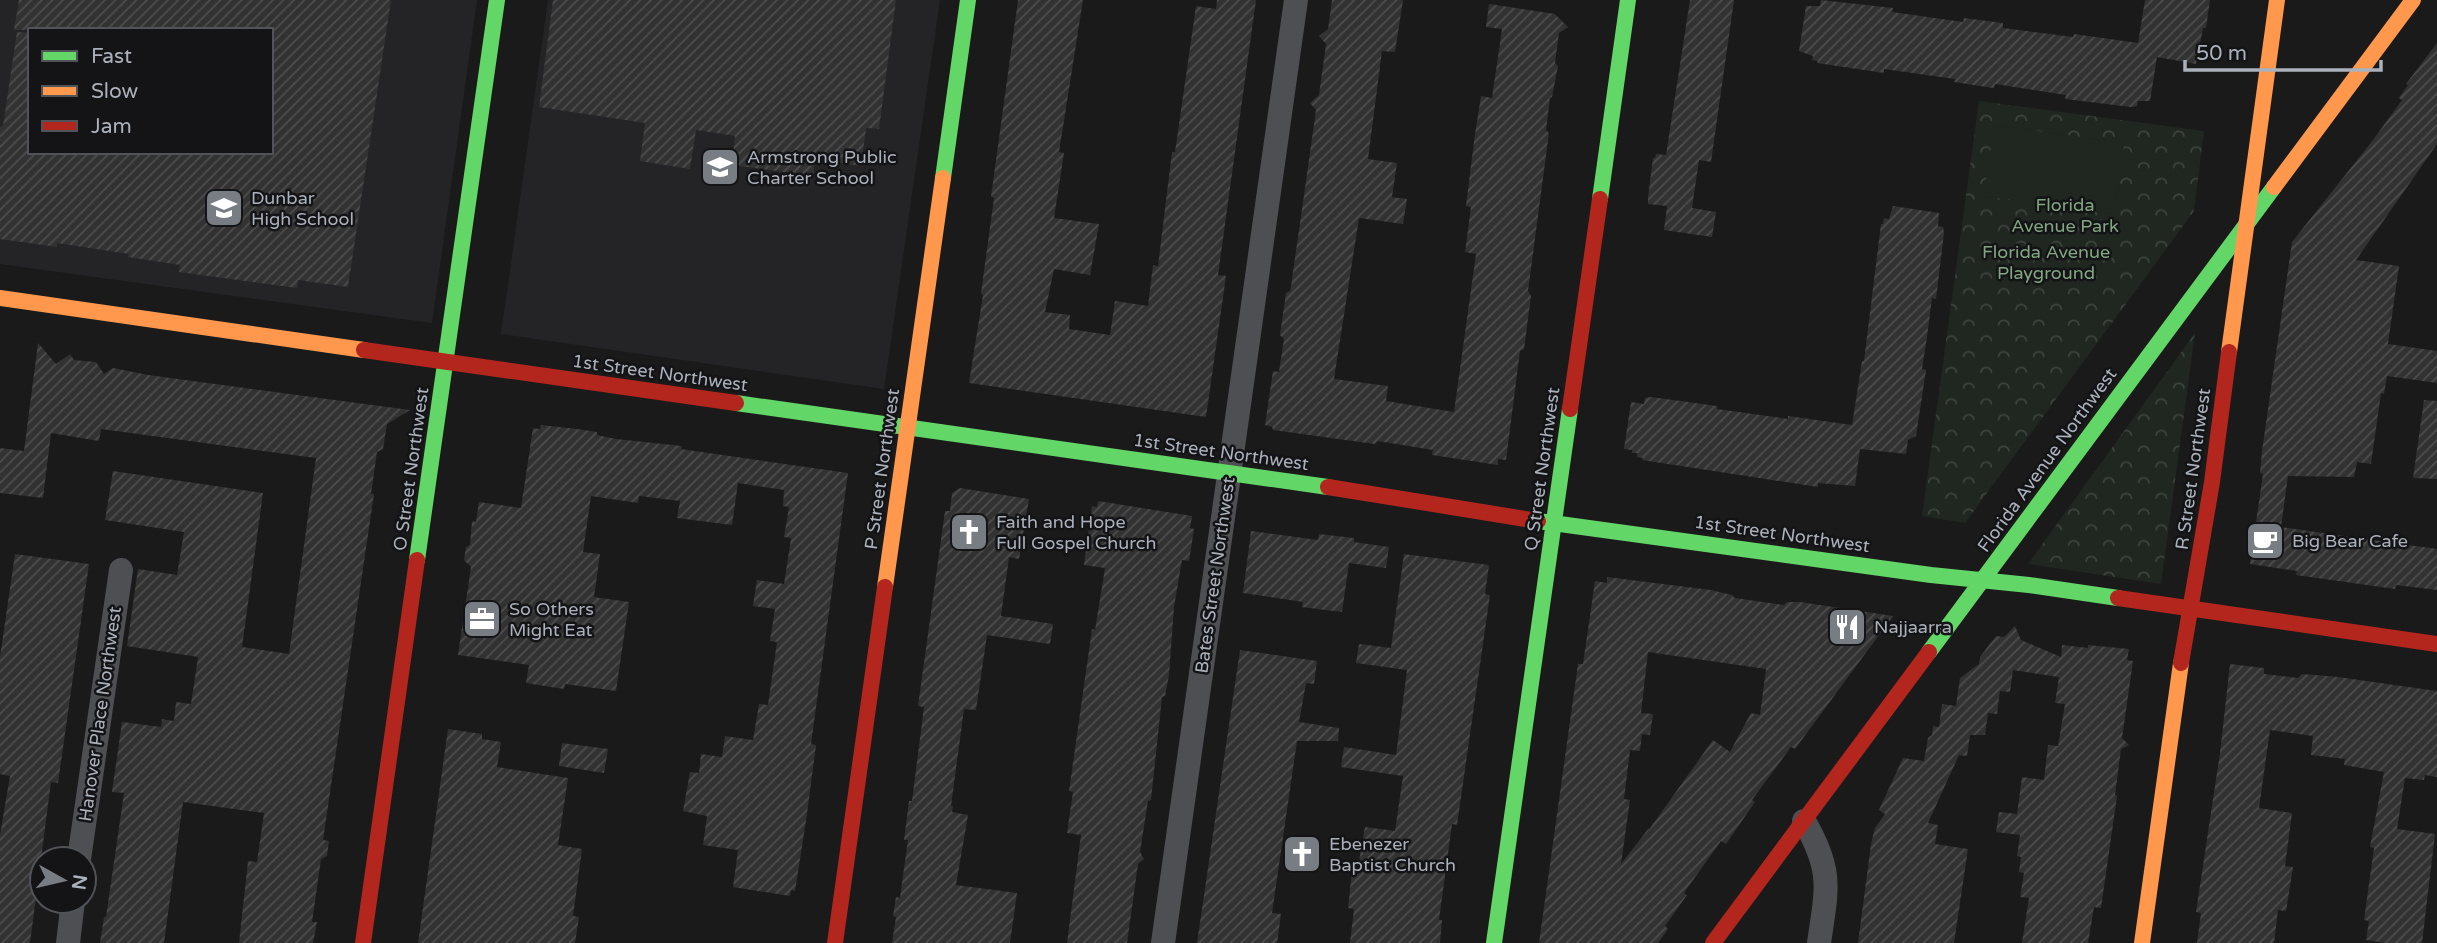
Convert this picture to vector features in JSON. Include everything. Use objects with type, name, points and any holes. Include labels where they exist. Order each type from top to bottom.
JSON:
[{"type":"street","name":"O Street Northwest","points":[[363,943],[497,0]]},
{"type":"street","name":"P Street Northwest","points":[[835,943],[968,0]]},
{"type":"street","name":"Bates Street Northwest","points":[[1163,943],[1296,0]]},
{"type":"street","name":"Q Street Northwest","points":[[1494,943],[1628,0]]},
{"type":"street","name":"R Street Northwest","points":[[2142,943],[2212,482],[2277,0]]},
{"type":"street","name":"Florida Avenue Northwest","points":[[1713,943],[2413,0]]},
{"type":"street","name":"1st Street Northwest","points":[[0,298],[1229,473],[1553,522],[2437,645]]},
{"type":"street","name":"Hanover Place Northwest","points":[[81,845],[121,570]]},
{"type":"street","points":[[1804,821],[1821,852],[1826,873],[1826,895],[1819,943]]},
{"type":"street","points":[[68,943],[71,915]]},
{"type":"shaded area","name":"Dunbar High School","points":[[0,0],[477,0],[432,323],[0,264]]},
{"type":"shaded area","name":"Armstrong Public Charter School","points":[[548,0],[940,0],[884,389],[501,334]]},
{"type":"green space","name":"Florida Avenue Park","points":[[1979,101],[2204,131],[2194,211],[1965,523],[1922,516]]},
{"type":"green space","points":[[1994,125],[2124,143],[2115,214],[1984,196]]},
{"type":"green space","points":[[2195,333],[2161,584],[2028,564]]},
{"type":"building","name":"Dunbar High School","points":[[19,0],[391,0],[348,287],[298,280],[297,288],[179,272],[180,265],[128,257],[129,254],[57,243],[57,247],[0,239],[0,127],[3,126],[17,32],[28,33],[28,154],[273,154],[273,28],[14,30]]},
{"type":"building","points":[[553,0],[896,0],[879,129],[866,128],[861,166],[815,159],[813,176],[732,165],[735,136],[696,130],[690,169],[640,161],[645,123],[539,107]]},
{"type":"building","points":[[1018,0],[1083,0],[1059,152],[1064,153],[1054,218],[1099,224],[1090,275],[1054,269],[1045,312],[1070,315],[1069,329],[1110,335],[1115,301],[1148,306],[1153,265],[1158,266],[1172,152],[1175,152],[1196,6],[1216,9],[1217,0],[1256,0],[1218,275],[1226,276],[1206,417],[969,383],[983,295],[981,293],[994,198],[991,196]]},
{"type":"building","points":[[1332,0],[1403,0],[1395,52],[1382,51],[1368,159],[1397,163],[1392,197],[1407,199],[1403,224],[1359,218],[1334,379],[1388,386],[1386,401],[1454,412],[1476,254],[1465,252],[1471,207],[1466,206],[1475,134],[1481,96],[1492,98],[1502,29],[1486,27],[1489,4],[1555,14],[1568,27],[1559,33],[1555,63],[1558,66],[1546,130],[1549,133],[1528,291],[1531,296],[1524,349],[1520,351],[1506,460],[1498,459],[1498,465],[1432,455],[1433,450],[1378,441],[1375,444],[1273,430],[1265,425],[1273,371],[1279,372],[1284,339],[1280,335],[1286,293],[1291,286],[1316,110],[1310,103],[1319,95],[1326,44],[1319,36],[1328,29]]},
{"type":"building","points":[[1690,0],[1734,0],[1711,162],[1699,160],[1692,208],[1716,212],[1712,237],[1664,230],[1667,206],[1648,204],[1653,158],[1656,154],[1666,155]]},
{"type":"building","points":[[1821,0],[1893,8],[1892,12],[1963,22],[1964,18],[2003,23],[2003,28],[2138,43],[2145,0],[2210,0],[2196,64],[2157,57],[2150,101],[2138,101],[2137,106],[2131,107],[2065,99],[2066,95],[1995,84],[1994,88],[1954,82],[1955,79],[1884,69],[1884,73],[1817,63],[1818,61],[1812,60],[1813,56],[1799,51],[1806,6],[1820,6]]},
{"type":"building","points":[[2437,43],[2437,144],[2356,260],[2399,266],[2388,344],[2437,351],[2437,383],[2387,376],[2384,394],[2381,393],[2371,464],[2357,462],[2354,477],[2288,476],[2281,527],[2437,549],[2437,590],[2396,585],[2395,589],[2296,575],[2297,571],[2250,564],[2263,474],[2260,473],[2262,451],[2292,242],[2373,140],[2402,100],[2399,98],[2408,85],[2406,84]]},
{"type":"building","points":[[1893,206],[1939,213],[1938,226],[1943,227],[1944,233],[1936,299],[1932,298],[1922,369],[1926,370],[1916,436],[1908,440],[1906,454],[1860,449],[1855,486],[1818,483],[1818,487],[1642,460],[1643,458],[1637,457],[1637,453],[1624,449],[1631,402],[1644,404],[1645,398],[1651,397],[1788,419],[1788,416],[1852,425],[1864,361],[1881,224],[1884,218],[1889,219]]},
{"type":"building","points":[[38,343],[56,364],[70,354],[74,360],[96,362],[104,374],[113,368],[410,410],[387,424],[383,449],[377,452],[371,494],[374,494],[323,840],[329,841],[327,856],[321,859],[312,922],[317,922],[313,943],[239,943],[248,861],[257,862],[264,813],[183,802],[164,943],[100,943],[124,793],[112,792],[122,722],[161,727],[162,719],[174,721],[176,702],[191,704],[198,657],[127,646],[138,569],[177,575],[184,532],[105,520],[113,471],[263,493],[242,647],[289,654],[316,458],[101,429],[99,441],[51,433],[43,498],[0,493],[0,448],[24,451]]},
{"type":"building","points":[[2424,400],[2437,401],[2437,479],[2413,478]]},
{"type":"building","points":[[541,425],[597,432],[597,435],[616,439],[682,446],[681,449],[848,473],[811,744],[816,745],[806,821],[795,891],[791,890],[790,896],[733,887],[738,850],[703,845],[707,816],[683,811],[690,772],[699,773],[701,754],[722,757],[725,736],[753,740],[759,704],[768,705],[777,642],[770,641],[775,609],[753,606],[757,580],[784,584],[791,538],[784,537],[789,507],[783,506],[784,490],[738,483],[732,525],[677,518],[680,501],[639,496],[638,503],[591,496],[583,552],[600,554],[594,597],[629,602],[616,691],[565,684],[564,689],[526,683],[529,665],[458,655],[471,567],[464,560],[466,547],[470,545],[472,521],[476,522],[479,502],[521,508],[533,428],[540,429]]},
{"type":"building","points":[[960,488],[1029,499],[1019,559],[1009,557],[1001,616],[1053,624],[1050,644],[987,635],[976,710],[964,709],[951,806],[952,812],[968,815],[956,885],[1017,893],[1010,943],[892,943],[896,917],[893,916],[896,897],[900,898],[908,840],[904,840],[909,801],[912,801],[924,707],[918,706],[945,511],[950,511],[952,493]]},
{"type":"building","points":[[1098,501],[1192,516],[1190,528],[1194,529],[1189,561],[1182,560],[1174,607],[1169,675],[1165,696],[1162,697],[1151,800],[1148,801],[1140,852],[1144,859],[1138,864],[1127,943],[1067,943],[1081,835],[1067,833],[1073,792],[1069,791],[1092,629],[1095,630],[1105,568],[1084,565],[1092,506],[1097,507]]},
{"type":"building","points":[[1251,531],[1318,540],[1319,534],[1354,538],[1354,542],[1389,547],[1386,568],[1349,563],[1342,612],[1302,607],[1303,602],[1243,593]]},
{"type":"building","points":[[15,554],[89,564],[58,783],[51,782],[43,845],[28,845],[28,915],[34,915],[30,943],[0,943],[0,835],[10,776],[0,774],[0,657]]},
{"type":"building","points":[[1404,554],[1489,565],[1485,594],[1490,595],[1457,825],[1452,824],[1439,920],[1442,920],[1440,943],[1350,943],[1354,909],[1348,908],[1352,871],[1357,872],[1365,827],[1395,831],[1403,776],[1341,767],[1344,747],[1396,755],[1407,670],[1356,663],[1359,644],[1391,648]]},
{"type":"building","points":[[1607,577],[1711,590],[1735,598],[1784,605],[1787,602],[1800,602],[1893,616],[1795,749],[1791,747],[1752,800],[1755,802],[1726,844],[1721,841],[1684,893],[1687,895],[1665,926],[1668,929],[1658,943],[1539,943],[1578,664],[1583,664],[1595,581],[1607,583]],"holes":[[[1648,652],[1766,669],[1760,715],[1751,713],[1730,752],[1713,740],[1621,864],[1630,800],[1624,799],[1630,750],[1640,751],[1642,734],[1650,735],[1653,714],[1641,713]]]},
{"type":"building","points":[[2015,626],[2021,640],[2061,657],[2062,645],[2088,648],[2088,645],[2129,649],[2127,660],[2133,661],[2122,738],[2129,745],[2121,749],[2101,908],[2094,907],[2088,943],[2022,943],[2029,898],[2020,897],[2024,873],[2019,872],[2021,857],[2017,856],[2020,835],[1996,832],[1999,812],[2017,814],[2022,777],[2044,780],[2048,745],[2058,746],[2065,704],[2055,703],[2059,677],[2013,670],[2010,692],[2000,691],[1997,714],[1988,713],[1985,735],[1970,735],[1967,756],[1959,755],[1928,823],[1938,825],[1935,844],[1968,849],[1954,943],[1858,943],[1871,844],[1875,828],[1885,814],[1879,810],[1903,758],[1924,761],[1933,726],[1939,727],[1942,704],[1956,706],[1960,678],[1979,664],[1980,657],[1996,636],[2004,637]]},
{"type":"building","points":[[1240,650],[1317,661],[1314,684],[1306,683],[1299,722],[1339,728],[1338,741],[1297,741],[1272,913],[1281,914],[1277,943],[1197,943]]},
{"type":"building","points":[[2230,664],[2264,668],[2264,674],[2298,678],[2302,674],[2338,677],[2437,691],[2437,777],[2425,775],[2424,780],[2405,778],[2397,829],[2435,834],[2422,943],[2366,940],[2369,921],[2364,920],[2374,848],[2370,847],[2384,772],[2344,765],[2345,759],[2311,755],[2313,736],[2270,730],[2259,808],[2292,813],[2285,866],[2293,867],[2286,911],[2278,910],[2274,943],[2197,943],[2201,913],[2196,912],[2220,753]]},
{"type":"building","points":[[448,729],[482,734],[482,739],[501,742],[497,767],[568,778],[558,845],[582,849],[573,916],[579,917],[575,943],[418,943]]},
{"type":"building","points":[[562,743],[608,749],[604,773],[559,766]]},
{"type":"traffic: fast","points":[[417,560],[497,0]]},
{"type":"traffic: fast","points":[[943,178],[968,0]]},
{"type":"traffic: fast","points":[[1600,199],[1628,0]]},
{"type":"traffic: fast","points":[[1929,652],[2274,187]]},
{"type":"traffic: fast","points":[[736,403],[1328,487]]},
{"type":"traffic: fast","points":[[1494,943],[1570,409]]},
{"type":"traffic: fast","points":[[1538,521],[2118,598]]},
{"type":"traffic: slow","points":[[2229,352],[2277,0]]},
{"type":"traffic: slow","points":[[2274,187],[2413,0]]},
{"type":"traffic: slow","points":[[885,587],[943,178]]},
{"type":"traffic: slow","points":[[0,298],[364,350]]},
{"type":"traffic: slow","points":[[2142,943],[2181,663]]},
{"type":"traffic: jam","points":[[1570,409],[1600,199]]},
{"type":"traffic: jam","points":[[364,350],[736,403]]},
{"type":"traffic: jam","points":[[2181,663],[2212,482],[2229,352]]},
{"type":"traffic: jam","points":[[1328,487],[1538,521]]},
{"type":"traffic: jam","points":[[363,943],[417,560]]},
{"type":"traffic: jam","points":[[835,943],[885,587]]},
{"type":"traffic: jam","points":[[2118,598],[2437,644]]},
{"type":"traffic: jam","points":[[1713,943],[1929,652]]},
{"type":"place","name":"Armstrong Public Charter School","points":[[720,167]]},
{"type":"place","name":"Dunbar High School","points":[[224,208]]},
{"type":"place","name":"Faith and Hope Full Gospel Church","points":[[969,532]]},
{"type":"place","name":"Big Bear Cafe","points":[[2265,541]]},
{"type":"place","name":"So Others Might Eat","points":[[482,619]]},
{"type":"place","name":"Najjaarra","points":[[1847,627]]},
{"type":"place","name":"Ebenezer Baptist Church","points":[[1302,854]]},
{"type":"park label","name":"Florida Avenue Playground","points":[[2046,262]]}]
